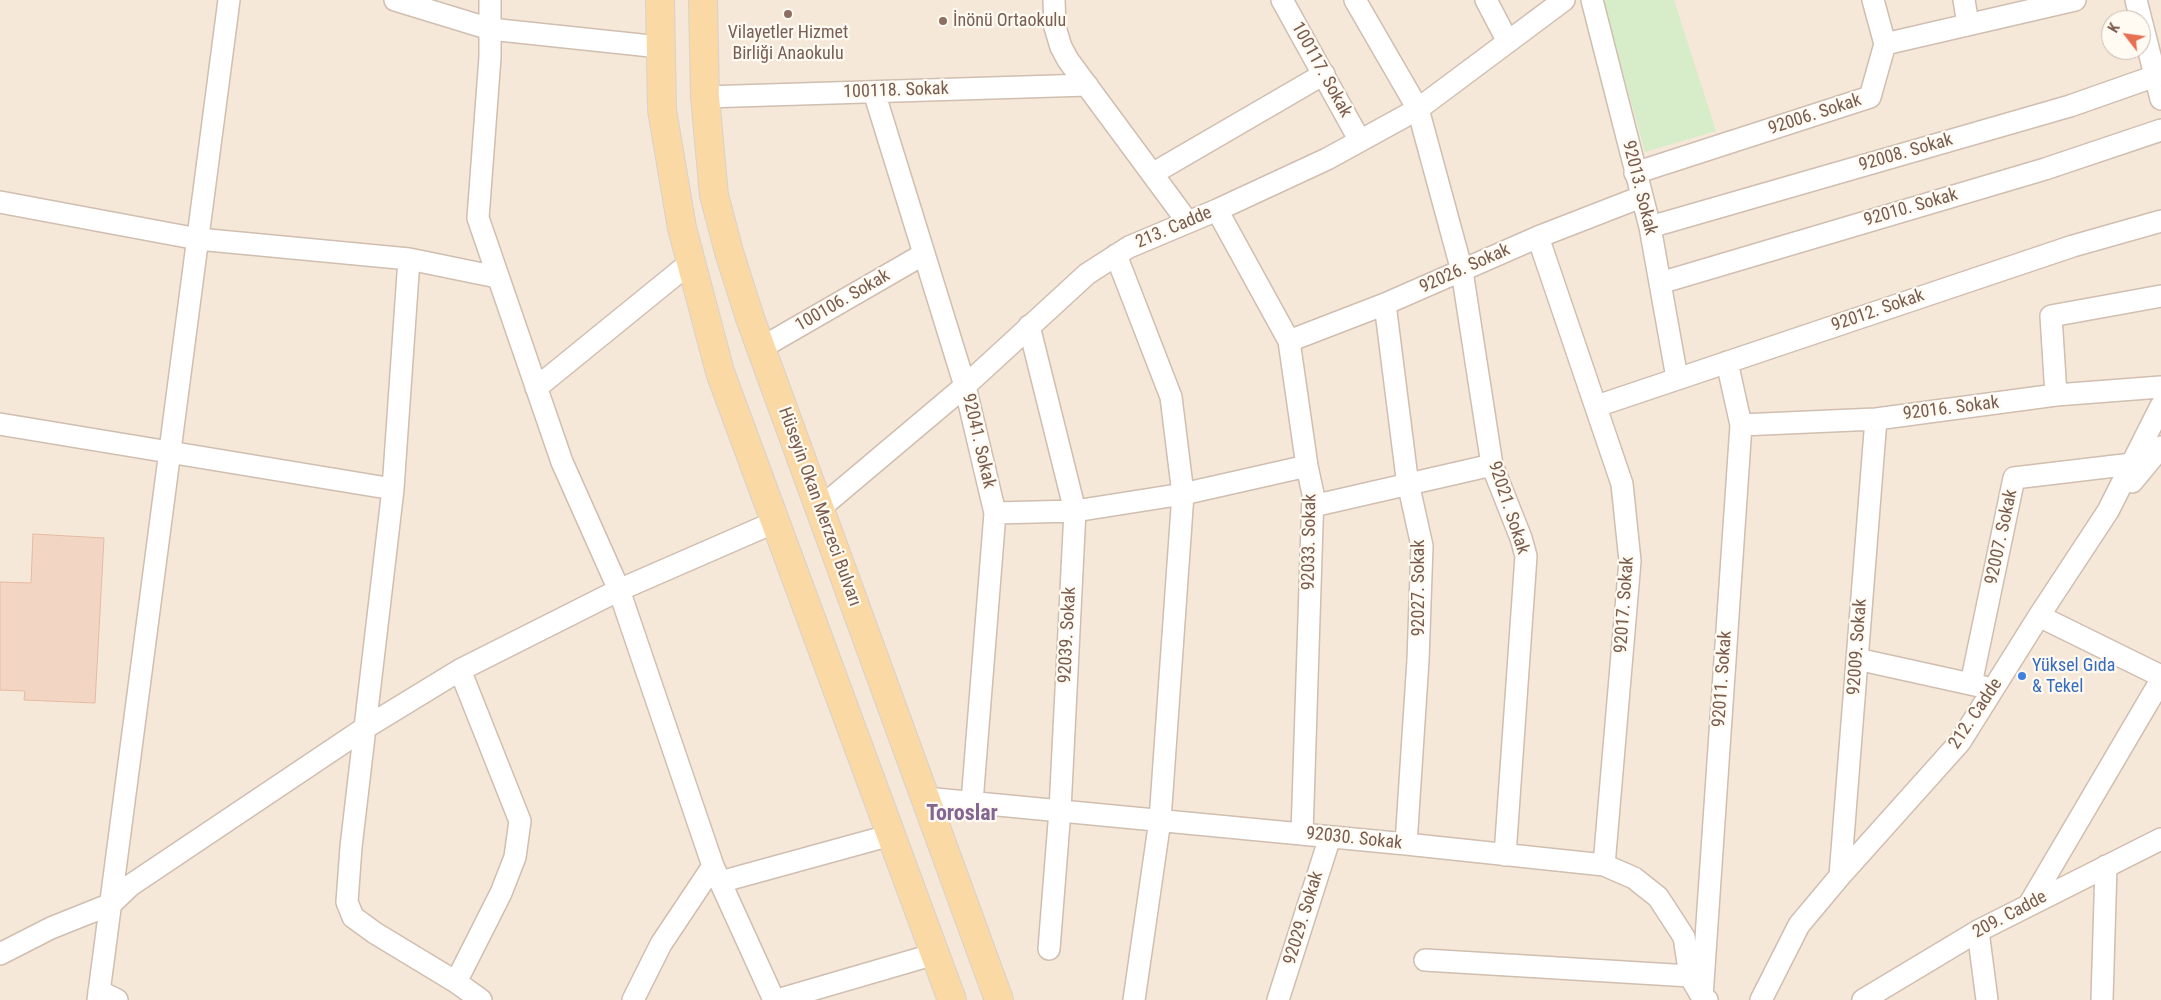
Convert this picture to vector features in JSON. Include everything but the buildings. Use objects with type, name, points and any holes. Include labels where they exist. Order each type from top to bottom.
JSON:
[{"type":"main road","points":[[660,0],[662,110],[682,228],[720,372],[952,1000]]},
{"type":"main road","name":"Hüseyin Okan Merzeci Bulvarı","points":[[702,0],[705,97],[714,195],[729,252],[761,348],[999,1000]]},
{"type":"street","points":[[105,997],[110,904],[229,0]]},
{"type":"street","points":[[395,0],[490,29],[660,47]]},
{"type":"street","points":[[490,0],[490,57],[478,218],[562,462],[620,590],[717,874],[775,1000],[935,954]]},
{"type":"street","points":[[1054,0],[1055,27],[1061,47],[1187,221]]},
{"type":"street","name":"100117. Sokak","points":[[1282,0],[1360,141]]},
{"type":"street","name":"92021. Sokak","points":[[1355,0],[1418,109],[1462,271],[1492,465],[1521,538],[1526,556],[1505,855]]},
{"type":"street","points":[[1486,0],[1508,42]]},
{"type":"street","name":"213. Cadde","points":[[820,510],[965,386],[1087,274],[1129,247],[1217,210],[1327,159],[1418,109],[1564,0]]},
{"type":"street","name":"92013. Sokak","points":[[1592,0],[1650,227],[1677,378]]},
{"type":"street","points":[[1873,0],[1885,44],[2075,0]]},
{"type":"street","points":[[1964,0],[1968,24]]},
{"type":"street","points":[[2136,0],[2158,75],[2161,99]]},
{"type":"street","name":"92006. Sokak","points":[[1635,173],[1870,97],[1885,44]]},
{"type":"street","points":[[1152,174],[1324,74]]},
{"type":"street","name":"92008. Sokak","points":[[1650,227],[2070,106],[2158,75]]},
{"type":"street","name":"100118. Sokak","points":[[705,97],[1087,85]]},
{"type":"street","name":"92041. Sokak","points":[[874,92],[965,386],[995,513],[972,802]]},
{"type":"street","name":"92010. Sokak","points":[[1660,282],[2036,172],[2161,130]]},
{"type":"street","name":"92026. Sokak","points":[[1289,341],[1386,304],[1538,237],[1641,197]]},
{"type":"street","points":[[0,202],[198,239],[409,259],[497,277]]},
{"type":"street","name":"92033. Sokak","points":[[1217,210],[1289,341],[1307,466],[1313,494],[1302,834]]},
{"type":"street","name":"92012. Sokak","points":[[1597,406],[2073,246],[2161,222]]},
{"type":"street","name":"92017. Sokak","points":[[1538,237],[1622,484],[1630,560],[1604,865]]},
{"type":"street","name":"100106. Sokak","points":[[761,348],[924,254]]},
{"type":"street","points":[[1116,255],[1171,397],[1184,494],[1160,820],[1134,1000]]},
{"type":"street","points":[[409,259],[393,489],[351,847],[347,902],[353,917],[375,933],[456,982],[481,1000]]},
{"type":"street","points":[[536,388],[691,262]]},
{"type":"street","points":[[2056,395],[2051,316],[2161,296]]},
{"type":"street","name":"92027. Sokak","points":[[1386,304],[1408,484],[1422,546],[1418,660],[1406,844]]},
{"type":"street","name":"92039. Sokak","points":[[1029,326],[1075,511],[1060,810],[1049,948]]},
{"type":"street","name":"92011. Sokak","points":[[1704,998],[1741,425],[1726,362]]},
{"type":"street","name":"92016. Sokak","points":[[1741,425],[1876,418],[2056,395],[2161,387]]},
{"type":"street","name":"212. Cadde","points":[[1761,1000],[1799,925],[1840,876],[1960,742],[2108,511],[2161,406]]},
{"type":"street","name":"92009. Sokak","points":[[1840,876],[1876,418]]},
{"type":"street","points":[[0,424],[393,489]]},
{"type":"street","points":[[2108,511],[2161,447]]},
{"type":"street","name":"92007. Sokak","points":[[1971,684],[2014,478],[2132,464]]},
{"type":"street","points":[[1313,506],[1492,465]]},
{"type":"street","points":[[995,513],[1075,511],[1184,494],[1307,466]]},
{"type":"street","points":[[0,954],[51,928],[110,904],[131,885],[365,728],[460,670],[620,590],[775,522]]},
{"type":"street","points":[[2039,616],[2161,676]]},
{"type":"street","points":[[1858,659],[1995,689]]},
{"type":"street","points":[[456,982],[502,893],[515,857],[520,822],[460,670]]},
{"type":"street","points":[[2030,903],[2161,680]]},
{"type":"street","name":"92030. Sokak","points":[[925,798],[1604,865],[1634,878],[1658,897],[1684,937],[1690,976],[1704,998]]},
{"type":"street","points":[[633,1000],[661,944],[717,874],[891,835]]},
{"type":"street","name":"209. Cadde","points":[[1863,1000],[1978,931],[2106,866],[2158,836]]},
{"type":"street","name":"92029. Sokak","points":[[1278,1000],[1330,837]]},
{"type":"street","points":[[2102,1000],[2106,866]]},
{"type":"street","points":[[1978,931],[1987,1000]]},
{"type":"street","points":[[1425,960],[1690,976]]},
{"type":"shaded area","points":[[0,0],[2161,0],[2161,1000],[0,1000]]},
{"type":"green space","points":[[1603,0],[1674,0],[1716,131],[1645,152]]},
{"type":"place","name":"Vilayetler Hizmet Birliği Anaokulu","points":[[788,14]]},
{"type":"place","name":"İnönü Ortaokulu","points":[[943,21]]},
{"type":"place","name":"Yüksel Gıda & Tekel","points":[[2022,676]]},
{"type":"district","name":"Toroslar","points":[[962,814]]}]
